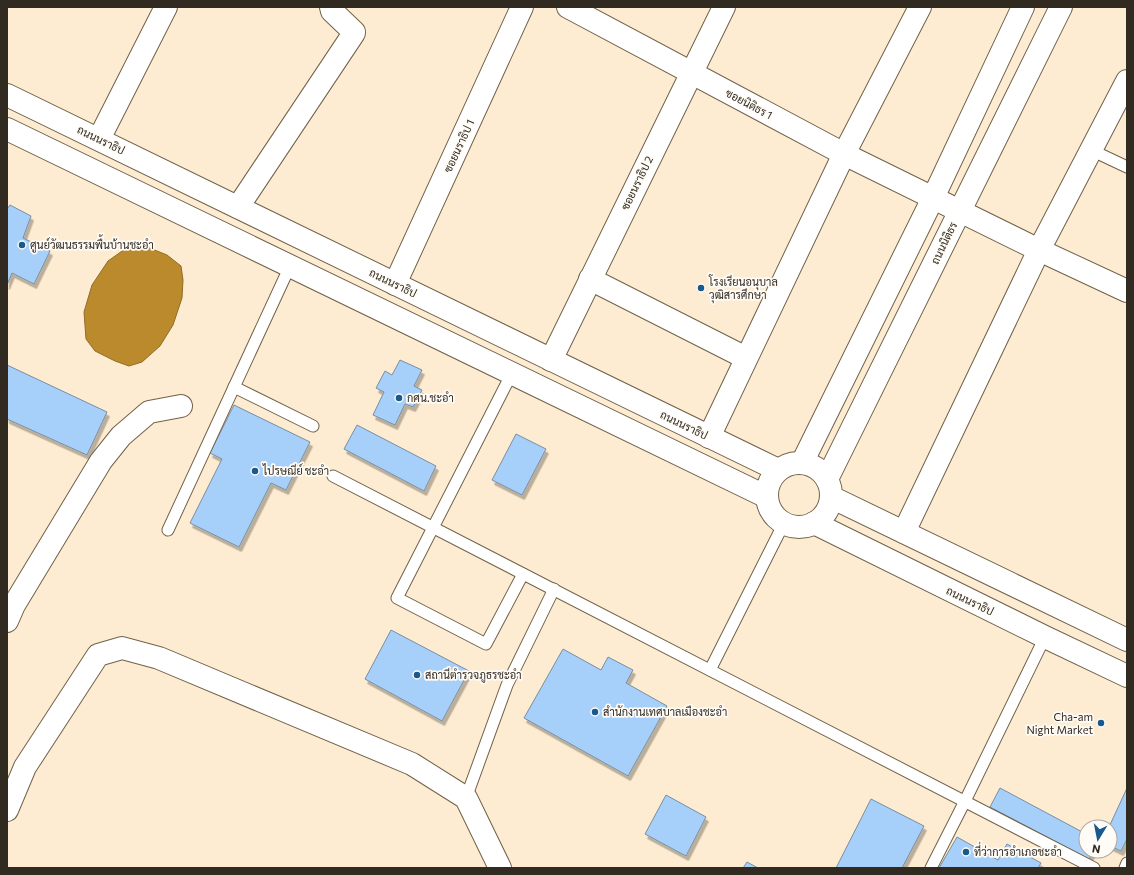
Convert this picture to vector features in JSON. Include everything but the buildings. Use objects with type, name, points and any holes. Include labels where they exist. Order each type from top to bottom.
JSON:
[{"type":"street","points":[[99,139],[166,7]]},
{"type":"street","points":[[238,207],[354,34],[354,32],[332,11],[331,7]]},
{"type":"street","name":"ซอยนราธิป 1","points":[[395,284],[522,7]]},
{"type":"street","name":"ซอยนิติธร 1","points":[[568,7],[691,74],[844,154],[1039,250],[1127,291]]},
{"type":"street","name":"ซอยนราธิป 2","points":[[551,360],[724,7]]},
{"type":"street","points":[[709,437],[844,154],[920,7]]},
{"type":"street","points":[[802,463],[933,198],[1023,7]]},
{"type":"street","name":"ถนนนิติธร","points":[[829,488],[959,211],[1061,7]]},
{"type":"street","points":[[904,532],[1039,250],[1127,81]]},
{"type":"street","name":"ถนนนราธิป","points":[[7,95],[778,470]]},
{"type":"street","points":[[7,129],[767,497]]},
{"type":"street","points":[[335,288],[348,261]]},
{"type":"street","points":[[590,279],[746,358]]},
{"type":"street","points":[[512,373],[524,347]]},
{"type":"street","points":[[7,621],[14,605],[101,461],[121,436],[149,412],[182,406]]},
{"type":"street","points":[[794,463],[806,463],[816,467],[824,474],[829,488],[830,504],[826,513],[818,521],[809,526],[799,527],[788,525],[779,521],[772,513],[768,504],[766,492],[769,482],[778,470],[784,466],[794,463]]},
{"type":"street","points":[[829,488],[904,532],[1127,640]]},
{"type":"street","name":"ถนนนราธิป","points":[[814,523],[1044,638],[1127,676]]},
{"type":"street","points":[[1044,638],[1060,607]]},
{"type":"street","points":[[7,810],[25,767],[98,655],[122,648],[159,658],[412,764],[466,798],[500,868]]},
{"type":"lane","points":[[1091,150],[1127,167]]},
{"type":"lane","points":[[168,530],[290,266]]},
{"type":"lane","points":[[512,373],[397,598],[486,644],[523,574]]},
{"type":"lane","points":[[234,387],[313,426]]},
{"type":"lane","points":[[333,476],[1094,868]]},
{"type":"lane","points":[[710,670],[784,523]]},
{"type":"lane","points":[[466,798],[507,685],[554,590]]},
{"type":"lane","points":[[931,868],[1044,638]]},
{"type":"lane","points":[[1125,868],[1127,863]]},
{"type":"shaded area","points":[[147,247],[167,255],[181,266],[183,280],[182,298],[173,325],[160,346],[142,362],[129,366],[95,351],[86,339],[84,312],[92,285],[108,261],[125,249]]},
{"type":"place","name":"ศูนย์วัฒนธรรมพื้นบ้านชะอำ","points":[[22,245]]},
{"type":"place","name":"โรงเรียนอนุบาล วุฒิสารศึกษา","points":[[701,288]]},
{"type":"place","name":"กศน.ชะอำ","points":[[399,398]]},
{"type":"place","name":"ไปรษณีย์ ชะอำ","points":[[255,471]]},
{"type":"place","name":"สถานีตำรวจภูธรชะอำ","points":[[417,675]]},
{"type":"place","name":"สํานักงานเทศบาลเมืองชะอำ","points":[[595,712]]},
{"type":"place","name":"Cha-am Night Market","points":[[1101,723]]},
{"type":"place","name":"ที่ว่าการอำเภอชะอำ","points":[[966,852]]}]
